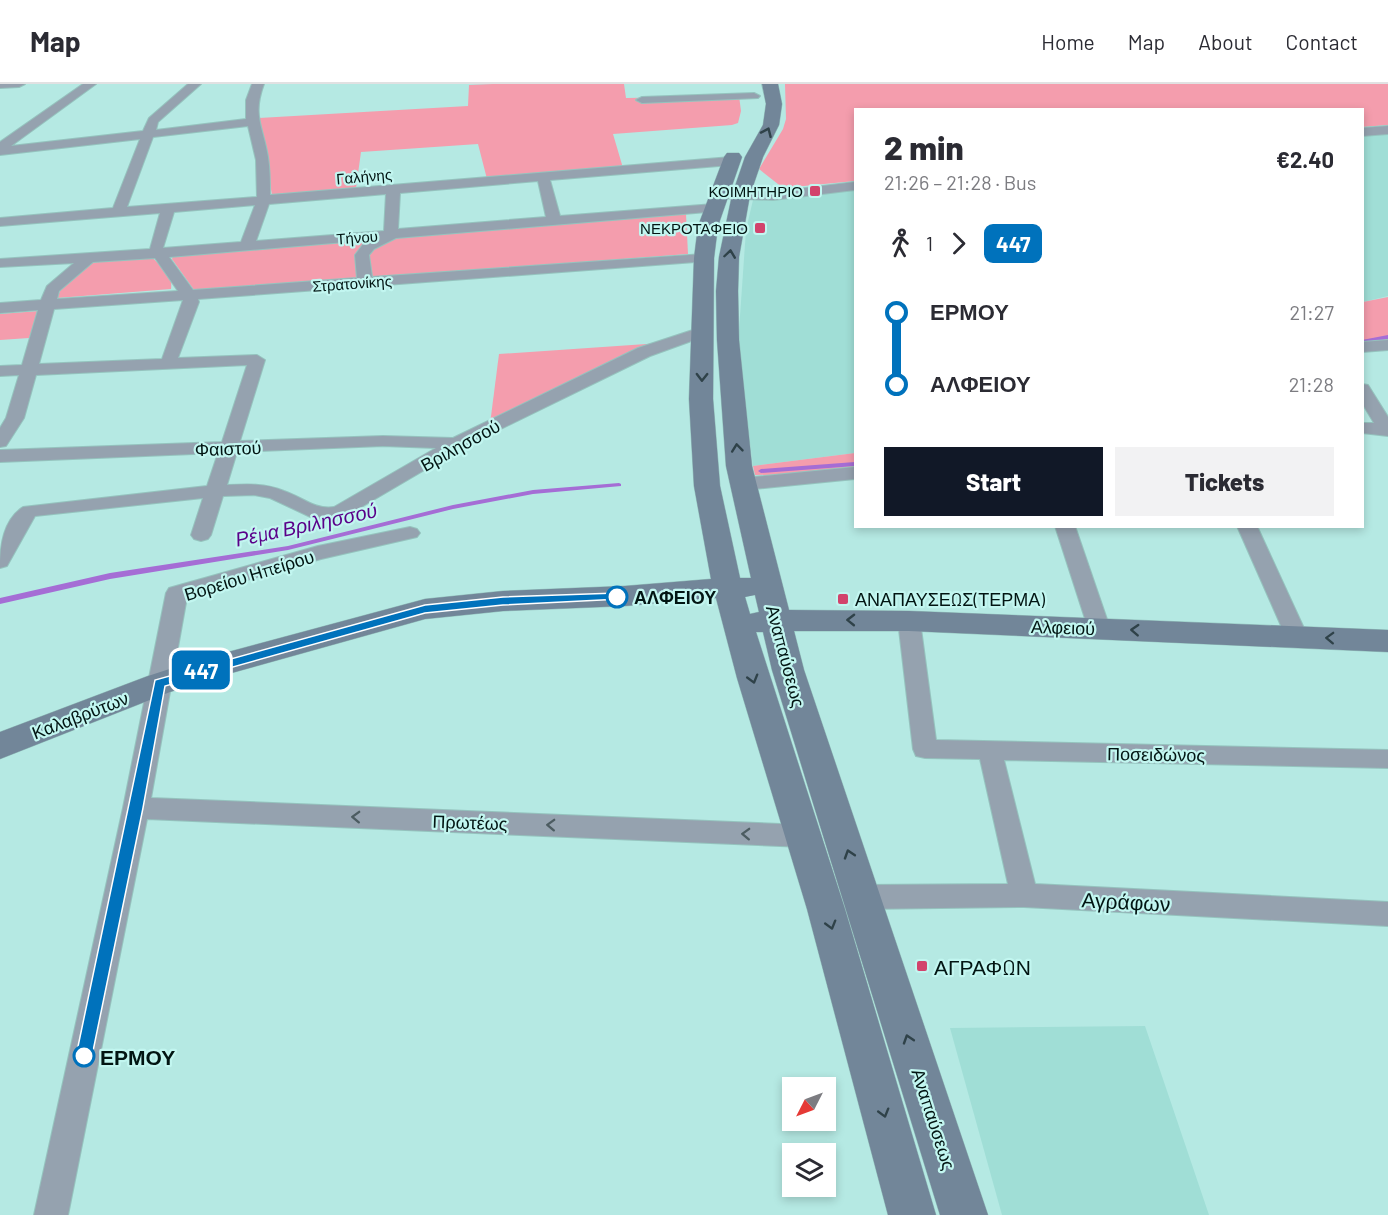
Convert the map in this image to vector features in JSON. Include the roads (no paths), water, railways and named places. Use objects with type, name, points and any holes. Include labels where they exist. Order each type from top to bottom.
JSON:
[{"type":"main road","name":"Αναπαύσεως","points":[[770,84],[774,104],[771,125],[708,226],[704,258],[701,399],[705,466],[733,605],[763,711],[804,836],[912,1215]]},
{"type":"main road","points":[[753,90],[754,115]]},
{"type":"main road","name":"Αναπαύσεως","points":[[742,141],[731,161],[725,199],[729,257],[736,293],[737,338],[732,399],[743,484],[803,720],[863,897],[964,1215]]},
{"type":"main road","name":"Αλφειού","points":[[159,684],[377,621],[434,608],[503,601],[625,596],[675,604],[772,603],[909,621],[1388,641]]},
{"type":"main road","name":"Καλαβρύτων","points":[[0,746],[159,684]]},
{"type":"street","points":[[0,85],[19,84]]},
{"type":"street","points":[[0,150],[90,84]]},
{"type":"street","points":[[118,213],[153,121],[195,84]]},
{"type":"street","points":[[247,246],[264,200],[262,160],[250,117],[252,100],[258,84]]},
{"type":"street","points":[[642,100],[753,90]]},
{"type":"street","points":[[0,150],[253,122]]},
{"type":"street","points":[[1364,132],[1388,130]]},
{"type":"street","name":"Γαλήνης","points":[[0,222],[731,161]]},
{"type":"street","points":[[543,177],[554,220]]},
{"type":"street","name":"Τήνου","points":[[0,263],[392,235],[554,220],[854,186]]},
{"type":"street","points":[[364,282],[362,255],[369,246],[392,235],[393,190]]},
{"type":"street","points":[[168,209],[156,248],[181,286],[190,295],[190,307],[168,364]]},
{"type":"street","points":[[0,442],[15,418],[53,286],[91,256]]},
{"type":"street","name":"Στρατονίκης","points":[[0,308],[704,258]]},
{"type":"street","points":[[47,305],[36,298],[35,294],[52,259]]},
{"type":"street","name":"Βριλησσού","points":[[0,561],[24,515],[30,511],[215,491],[261,490],[276,494],[311,512],[331,515],[360,502],[456,444],[625,361],[702,332]]},
{"type":"street","points":[[1364,347],[1388,345]]},
{"type":"street","points":[[0,371],[257,360],[201,535]]},
{"type":"street","points":[[1364,392],[1385,421],[1364,427]]},
{"type":"street","name":"Φαιστού","points":[[0,456],[423,441],[456,444]]},
{"type":"street","points":[[743,484],[854,473]]},
{"type":"street","points":[[1066,528],[1099,628]]},
{"type":"street","points":[[1248,528],[1297,637]]},
{"type":"street","name":"Βορείου Ηπείρου","points":[[51,1215],[136,808],[177,594],[318,553],[410,533]]},
{"type":"street","name":"Ποσειδώνος","points":[[909,621],[925,749],[1388,759]]},
{"type":"street","points":[[990,751],[1024,895]]},
{"type":"street","name":"Πρωτέως","points":[[136,808],[804,836]]},
{"type":"street","name":"Αγράφων","points":[[863,897],[1024,895],[1388,914]]},
{"type":"waterway","name":"Ρέμα Βριλησσού","points":[[1364,342],[1388,337]]},
{"type":"waterway","name":"Ρέμα Βριλησσού","points":[[761,471],[854,464]]},
{"type":"waterway","name":"Ρέμα Βριλησσού","points":[[0,601],[110,576],[288,548],[453,507],[533,492],[619,485]]},
{"type":"place","name":"ΚΟΙΜΗΤΗΡΙΟ","points":[[815,191]]},
{"type":"place","name":"ΝΕΚΡΟΤΑΦΕΙΟ","points":[[760,228]]},
{"type":"place","name":"ΑΛΦΕΙΟΥ","points":[[617,597]]},
{"type":"place","name":"ΑΝΑΠΑΥΣΕΩΣ(ΤΕΡΜΑ)","points":[[843,599]]},
{"type":"place","name":"ΑΓΡΑΦΩΝ","points":[[922,966]]},
{"type":"place","name":"ΕΡΜΟΥ","points":[[84,1056]]}]
